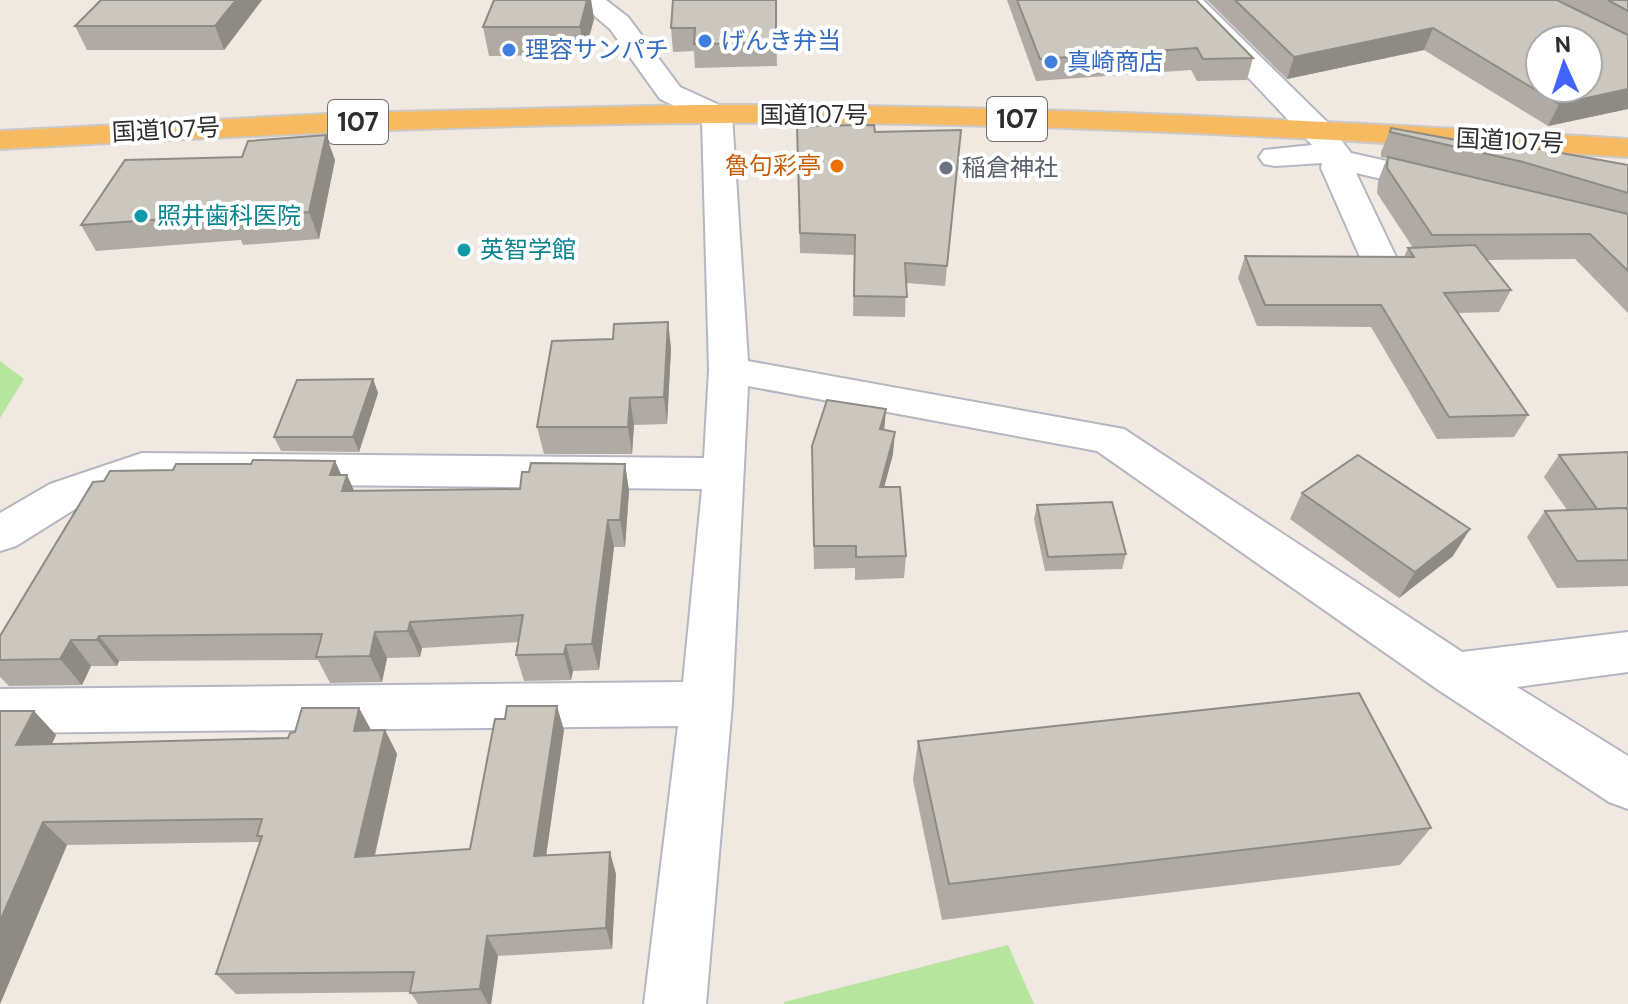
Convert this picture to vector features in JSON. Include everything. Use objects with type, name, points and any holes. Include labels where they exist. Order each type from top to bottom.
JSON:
[{"type":"highway","name":"国道107号","points":[[0,140],[287,123],[717,115],[924,115],[1331,148],[1628,148]]},
{"type":"street","points":[[589,0],[619,23],[670,93],[717,115],[729,370],[725,474],[706,704],[675,1004]]},
{"type":"street","points":[[1188,0],[1331,148],[1337,168],[1378,257]]},
{"type":"street","points":[[1275,157],[1331,148],[1469,190]]},
{"type":"street","points":[[729,370],[1109,439],[1455,674],[1628,785]]},
{"type":"street","points":[[0,534],[65,495],[142,468],[725,474]]},
{"type":"street","points":[[1455,674],[1628,652]]},
{"type":"street","points":[[0,711],[706,704]]},
{"type":"green space","points":[[0,361],[24,379],[0,418]]},
{"type":"green space","points":[[1008,945],[1034,1004],[784,1004],[784,1002]]},
{"type":"building","points":[[101,0],[236,0],[215,26],[75,26]]},
{"type":"building","points":[[494,0],[587,0],[580,27],[483,27]]},
{"type":"building","points":[[673,0],[776,0],[776,43],[694,44],[695,28],[671,28]]},
{"type":"building","points":[[1017,0],[1196,0],[1253,58],[1203,59],[1197,48],[1040,59]]},
{"type":"building","points":[[1235,0],[1557,0],[1628,35],[1628,89],[1604,94],[1604,24],[1524,24],[1524,83],[1433,28],[1294,57]]},
{"type":"building","points":[[1608,0],[1628,0],[1628,11]]},
{"type":"building","points":[[874,125],[875,132],[961,130],[947,266],[905,263],[907,297],[854,296],[855,235],[800,233],[797,126]]},
{"type":"building","points":[[1391,128],[1478,144],[1478,138],[1628,165],[1628,193],[1523,162],[1390,132]]},
{"type":"building","points":[[326,135],[309,212],[232,219],[233,214],[81,225],[125,160],[242,157],[248,141]]},
{"type":"building","points":[[1388,157],[1628,214],[1628,271],[1590,234],[1432,235],[1387,168]]},
{"type":"building","points":[[1475,245],[1511,290],[1444,293],[1528,415],[1449,417],[1381,305],[1265,305],[1245,256],[1414,257],[1408,248]]},
{"type":"building","points":[[668,322],[664,397],[630,398],[628,427],[537,427],[552,341],[613,339],[614,324]]},
{"type":"building","points":[[373,379],[353,437],[274,437],[297,380]]},
{"type":"building","points":[[827,400],[886,409],[880,429],[895,432],[880,487],[900,487],[906,556],[856,557],[856,546],[814,546],[812,446]]},
{"type":"building","points":[[1628,452],[1628,510],[1597,509],[1559,455]]},
{"type":"building","points":[[1358,455],[1470,529],[1415,572],[1302,493]]},
{"type":"building","points":[[253,460],[335,461],[330,475],[347,475],[342,491],[520,489],[522,472],[529,472],[531,463],[625,464],[620,520],[608,520],[592,644],[566,645],[564,654],[516,655],[523,615],[410,622],[408,631],[375,632],[370,656],[316,657],[322,634],[99,636],[97,640],[71,640],[60,659],[0,660],[0,636],[93,482],[104,481],[110,471],[173,470],[176,464],[251,464]]},
{"type":"building","points":[[1112,502],[1126,554],[1048,557],[1037,505]]},
{"type":"building","points":[[1626,508],[1628,560],[1577,561],[1545,511]]},
{"type":"building","points":[[1359,693],[1431,828],[949,884],[918,741]]},
{"type":"building","points":[[507,706],[557,706],[534,856],[610,852],[606,928],[487,936],[480,989],[410,993],[414,972],[216,974],[262,836],[257,836],[262,819],[43,822],[0,921],[0,711],[34,711],[16,745],[288,738],[290,733],[295,732],[302,708],[359,708],[354,731],[385,730],[355,857],[470,849],[495,719],[505,719]]},
{"type":"place","name":"げんき弁当","points":[[705,41]]},
{"type":"place","name":"理容サンパチ","points":[[509,50]]},
{"type":"place","name":"真崎商店","points":[[1051,62]]},
{"type":"place","name":"魯句彩亭","points":[[837,166]]},
{"type":"place","name":"稲倉神社","points":[[946,168]]},
{"type":"place","name":"照井歯科医院","points":[[141,216]]},
{"type":"place","name":"英智学館","points":[[464,250]]}]
